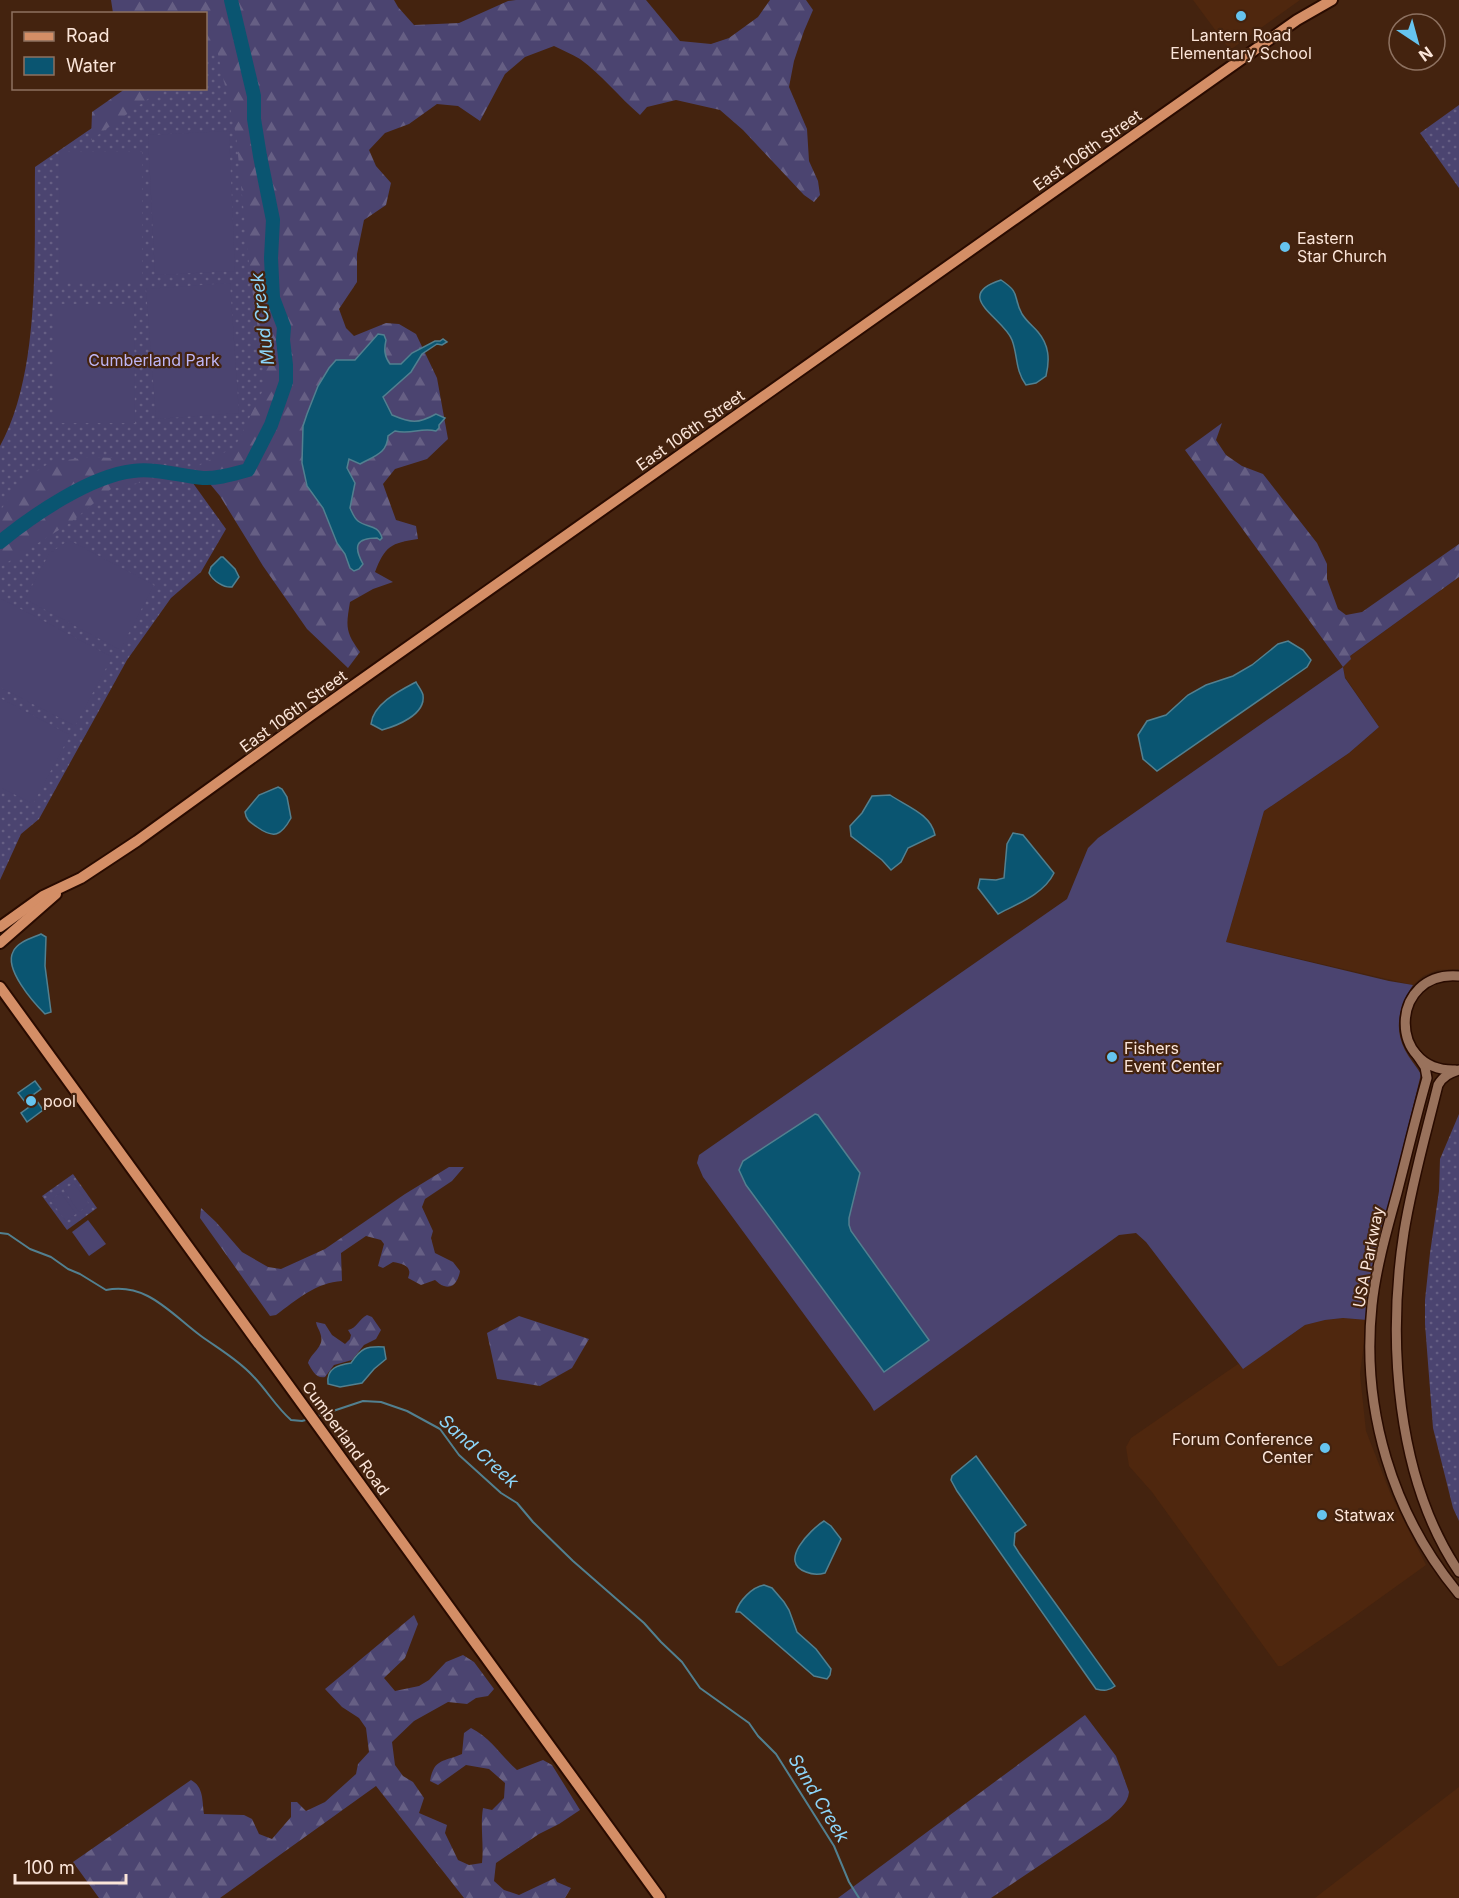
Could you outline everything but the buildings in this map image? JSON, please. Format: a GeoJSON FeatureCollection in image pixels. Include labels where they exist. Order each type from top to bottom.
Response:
{"type":"FeatureCollection","features":[{"type":"Feature","properties":{"kind":"main road","name":"East 106th Street"},"geometry":{"type":"LineString","coordinates":[[0,943],[66,886],[137,841],[310,716],[1297,20],[1332,0]]}},
{"type":"Feature","properties":{"kind":"main road","name":"East 106th Street"},"geometry":{"type":"LineString","coordinates":[[0,927],[43,896],[66,886]]}},
{"type":"Feature","properties":{"kind":"main road","name":"Cumberland Road"},"geometry":{"type":"LineString","coordinates":[[2,992],[318,1424],[660,1898]]}},
{"type":"Feature","properties":{"kind":"street","name":"USA Parkway"},"geometry":{"type":"LineString","coordinates":[[1459,976],[1443,976],[1427,982],[1414,993],[1405,1017],[1406,1033],[1412,1049],[1425,1067],[1427,1078],[1378,1269],[1372,1302],[1370,1336],[1371,1388],[1388,1466],[1399,1496],[1427,1550],[1459,1594]]}},
{"type":"Feature","properties":{"kind":"street","name":"USA Parkway"},"geometry":{"type":"LineString","coordinates":[[1417,1055],[1435,1067],[1459,1070]]}},
{"type":"Feature","properties":{"kind":"street","name":"USA Parkway"},"geometry":{"type":"LineString","coordinates":[[1459,1070],[1449,1073],[1438,1085],[1413,1185],[1401,1258],[1398,1307],[1403,1413],[1410,1454],[1417,1484],[1435,1530],[1459,1572]]}},
{"type":"Feature","properties":{"kind":"shaded area","name":"Lantern Road Elementary School"},"geometry":{"type":"Polygon","coordinates":[[[1193,0],[1300,0],[1230,50],[1193,0]]]}},
{"type":"Feature","properties":{"kind":"shaded area"},"geometry":{"type":"Polygon","coordinates":[[[1459,577],[1459,969],[1437,970],[1423,976],[1413,985],[1226,942],[1264,811],[1349,753],[1379,727],[1345,677],[1343,667],[1350,660],[1349,657],[1459,577]]]}},
{"type":"Feature","properties":{"kind":"shaded area"},"geometry":{"type":"Polygon","coordinates":[[[1343,1318],[1367,1320],[1360,1374],[1366,1431],[1391,1495],[1426,1565],[1348,1621],[1282,1666],[1278,1666],[1152,1492],[1129,1466],[1126,1447],[1131,1438],[1238,1364],[1243,1368],[1305,1325],[1343,1318]]]}},
{"type":"Feature","properties":{"kind":"shaded area"},"geometry":{"type":"Polygon","coordinates":[[[1459,1787],[1459,1898],[1315,1898],[1459,1787]]]}},
{"type":"Feature","properties":{"kind":"green space"},"geometry":{"type":"Polygon","coordinates":[[[111,0],[394,0],[414,25],[459,23],[508,1],[516,0],[646,0],[680,41],[711,44],[729,38],[758,17],[770,0],[806,0],[813,10],[794,61],[789,87],[807,129],[809,161],[818,181],[820,195],[814,202],[804,195],[743,130],[720,110],[676,100],[647,107],[640,115],[588,65],[554,46],[525,57],[505,74],[480,121],[458,106],[437,104],[409,124],[385,133],[369,150],[376,166],[391,183],[386,205],[364,220],[357,254],[357,282],[339,309],[346,328],[354,336],[386,323],[399,324],[416,334],[437,378],[448,439],[427,459],[395,469],[383,484],[396,520],[416,526],[418,539],[395,544],[382,556],[375,572],[393,582],[373,589],[350,602],[349,634],[360,652],[348,668],[307,629],[263,566],[220,496],[196,467],[235,447],[263,390],[265,361],[250,274],[236,135],[217,50],[207,57],[207,12],[113,12],[111,0]]]}},
{"type":"Feature","properties":{"kind":"green space","name":"Cumberland Park"},"geometry":{"type":"Polygon","coordinates":[[[229,33],[279,384],[243,467],[190,479],[226,529],[201,572],[171,598],[127,660],[39,819],[21,834],[0,880],[0,446],[13,416],[23,383],[29,347],[34,273],[35,167],[148,90],[207,90],[207,48],[229,33]]]}},
{"type":"Feature","properties":{"kind":"green space"},"geometry":{"type":"Polygon","coordinates":[[[124,90],[161,90],[91,140],[92,112],[124,90]]]}},
{"type":"Feature","properties":{"kind":"green space"},"geometry":{"type":"Polygon","coordinates":[[[1459,105],[1459,188],[1420,133],[1459,105]]]}},
{"type":"Feature","properties":{"kind":"green space"},"geometry":{"type":"Polygon","coordinates":[[[229,131],[235,271],[155,275],[148,135],[229,131]]]}},
{"type":"Feature","properties":{"kind":"green space"},"geometry":{"type":"Polygon","coordinates":[[[60,152],[142,152],[142,281],[59,281],[60,152]]]}},
{"type":"Feature","properties":{"kind":"green space"},"geometry":{"type":"Polygon","coordinates":[[[230,283],[239,413],[156,419],[146,289],[230,283]]]}},
{"type":"Feature","properties":{"kind":"green space"},"geometry":{"type":"Polygon","coordinates":[[[55,304],[134,304],[135,423],[55,423],[55,304]]]}},
{"type":"Feature","properties":{"kind":"green space"},"geometry":{"type":"Polygon","coordinates":[[[1222,423],[1216,440],[1226,455],[1242,466],[1263,474],[1317,543],[1327,564],[1327,579],[1338,609],[1346,615],[1362,612],[1459,544],[1459,577],[1350,656],[1351,659],[1343,667],[1185,450],[1222,423]]]}},
{"type":"Feature","properties":{"kind":"green space"},"geometry":{"type":"Polygon","coordinates":[[[90,457],[145,463],[152,480],[111,489],[70,523],[0,567],[0,511],[20,482],[51,462],[90,457]]]}},
{"type":"Feature","properties":{"kind":"green space"},"geometry":{"type":"Polygon","coordinates":[[[69,540],[154,585],[120,650],[25,599],[49,554],[69,540]]]}},
{"type":"Feature","properties":{"kind":"green space"},"geometry":{"type":"Polygon","coordinates":[[[0,598],[112,657],[75,726],[0,687],[0,598]]]}},
{"type":"Feature","properties":{"kind":"green space"},"geometry":{"type":"Polygon","coordinates":[[[1343,667],[1345,678],[1379,727],[1349,753],[1264,811],[1226,942],[1413,985],[1402,1008],[1399,1033],[1405,1050],[1421,1074],[1371,1278],[1367,1320],[1343,1318],[1305,1325],[1243,1369],[1146,1242],[1136,1233],[1119,1235],[874,1411],[703,1177],[697,1163],[699,1155],[1067,899],[1088,848],[1098,838],[1343,667]]]}},
{"type":"Feature","properties":{"kind":"green space"},"geometry":{"type":"Polygon","coordinates":[[[0,698],[70,735],[33,804],[0,787],[0,698]]]}},
{"type":"Feature","properties":{"kind":"green space"},"geometry":{"type":"Polygon","coordinates":[[[1459,1114],[1459,1521],[1453,1508],[1433,1428],[1425,1300],[1439,1191],[1440,1159],[1459,1114]]]}},
{"type":"Feature","properties":{"kind":"green space"},"geometry":{"type":"Polygon","coordinates":[[[449,1167],[464,1167],[452,1181],[425,1199],[422,1207],[433,1231],[431,1238],[435,1253],[453,1262],[460,1271],[457,1280],[448,1287],[435,1280],[421,1285],[408,1278],[408,1268],[400,1264],[393,1262],[383,1268],[378,1266],[384,1244],[381,1240],[366,1236],[341,1253],[342,1281],[315,1288],[276,1315],[270,1316],[200,1218],[201,1208],[242,1252],[268,1267],[281,1269],[325,1249],[449,1167]]]}},
{"type":"Feature","properties":{"kind":"green space"},"geometry":{"type":"Polygon","coordinates":[[[73,1174],[97,1208],[67,1230],[42,1196],[73,1174]]]}},
{"type":"Feature","properties":{"kind":"green space"},"geometry":{"type":"Polygon","coordinates":[[[74,1183],[89,1204],[79,1212],[64,1190],[74,1183]]]}},
{"type":"Feature","properties":{"kind":"green space"},"geometry":{"type":"Polygon","coordinates":[[[61,1193],[76,1214],[66,1221],[50,1200],[61,1193]]]}},
{"type":"Feature","properties":{"kind":"green space"},"geometry":{"type":"Polygon","coordinates":[[[88,1220],[106,1244],[89,1256],[72,1232],[88,1220]]]}},
{"type":"Feature","properties":{"kind":"green space"},"geometry":{"type":"Polygon","coordinates":[[[367,1315],[372,1317],[381,1330],[376,1339],[364,1345],[352,1360],[334,1365],[325,1377],[317,1375],[308,1363],[321,1343],[321,1334],[316,1322],[325,1324],[332,1335],[345,1344],[351,1335],[348,1330],[367,1315]]]}},
{"type":"Feature","properties":{"kind":"green space"},"geometry":{"type":"Polygon","coordinates":[[[519,1316],[589,1339],[572,1368],[540,1386],[497,1379],[487,1333],[519,1316]]]}},
{"type":"Feature","properties":{"kind":"green space"},"geometry":{"type":"Polygon","coordinates":[[[414,1615],[418,1624],[405,1658],[384,1678],[395,1691],[419,1686],[429,1680],[446,1662],[463,1655],[474,1662],[494,1689],[488,1696],[476,1698],[467,1704],[448,1702],[414,1721],[392,1742],[395,1765],[403,1776],[413,1782],[424,1798],[419,1813],[447,1825],[445,1833],[458,1860],[469,1865],[482,1863],[483,1808],[492,1810],[504,1798],[505,1783],[489,1769],[466,1765],[438,1785],[430,1781],[434,1768],[441,1762],[462,1754],[464,1733],[471,1728],[490,1742],[517,1770],[543,1760],[552,1765],[580,1810],[496,1863],[494,1881],[504,1890],[519,1895],[555,1878],[557,1882],[571,1888],[565,1898],[464,1898],[376,1786],[220,1898],[99,1898],[73,1862],[191,1780],[200,1790],[204,1814],[244,1815],[252,1819],[259,1834],[272,1839],[291,1817],[291,1802],[297,1802],[306,1811],[325,1802],[356,1774],[358,1764],[369,1752],[366,1728],[359,1718],[342,1707],[325,1689],[414,1615]]]}},
{"type":"Feature","properties":{"kind":"green space"},"geometry":{"type":"Polygon","coordinates":[[[1085,1715],[1116,1756],[1129,1792],[1124,1804],[1109,1819],[991,1898],[838,1898],[1085,1715]]]}},
{"type":"Feature","properties":{"kind":"water"},"geometry":{"type":"Polygon","coordinates":[[[1001,280],[1012,289],[1022,314],[1042,337],[1046,347],[1048,364],[1046,376],[1036,383],[1026,385],[1018,368],[1012,340],[980,300],[981,293],[987,286],[1001,280]]]}},
{"type":"Feature","properties":{"kind":"water"},"geometry":{"type":"Polygon","coordinates":[[[378,334],[384,335],[386,340],[386,355],[390,364],[401,364],[412,353],[435,341],[443,339],[447,342],[442,345],[437,344],[422,354],[411,372],[383,397],[392,415],[404,420],[419,421],[436,414],[445,418],[436,431],[395,431],[388,436],[382,451],[360,464],[349,459],[347,468],[355,483],[350,508],[357,520],[378,530],[382,538],[380,540],[370,538],[358,544],[358,552],[363,564],[354,571],[350,568],[345,554],[337,543],[323,508],[307,486],[302,463],[303,426],[318,386],[329,368],[336,360],[355,360],[378,334]]]}},
{"type":"Feature","properties":{"kind":"water"},"geometry":{"type":"Polygon","coordinates":[[[221,557],[235,569],[239,577],[232,587],[219,583],[209,573],[211,567],[221,557]]]}},
{"type":"Feature","properties":{"kind":"water"},"geometry":{"type":"Polygon","coordinates":[[[1288,641],[1303,650],[1311,660],[1307,667],[1157,771],[1143,759],[1138,735],[1147,721],[1166,715],[1188,695],[1206,685],[1233,676],[1252,665],[1278,644],[1288,641]]]}},
{"type":"Feature","properties":{"kind":"water"},"geometry":{"type":"Polygon","coordinates":[[[416,682],[423,695],[423,702],[415,714],[395,726],[382,730],[371,724],[376,710],[382,704],[416,682]]]}},
{"type":"Feature","properties":{"kind":"water"},"geometry":{"type":"Polygon","coordinates":[[[278,787],[287,797],[291,818],[284,829],[273,834],[263,831],[250,822],[245,812],[259,795],[278,787]]]}},
{"type":"Feature","properties":{"kind":"water"},"geometry":{"type":"Polygon","coordinates":[[[890,795],[929,821],[935,835],[908,848],[901,862],[891,870],[851,836],[850,826],[862,813],[872,796],[890,795]]]}},
{"type":"Feature","properties":{"kind":"water"},"geometry":{"type":"Polygon","coordinates":[[[1013,833],[1023,835],[1054,873],[1037,893],[998,914],[978,888],[980,879],[1004,878],[1007,844],[1013,833]]]}},
{"type":"Feature","properties":{"kind":"water"},"geometry":{"type":"Polygon","coordinates":[[[41,934],[46,937],[45,966],[51,1012],[45,1014],[21,985],[11,959],[18,946],[41,934]]]}},
{"type":"Feature","properties":{"kind":"water","name":"pool"},"geometry":{"type":"Polygon","coordinates":[[[35,1081],[41,1089],[33,1095],[43,1110],[27,1122],[21,1113],[29,1107],[18,1093],[35,1081]]]}},
{"type":"Feature","properties":{"kind":"water"},"geometry":{"type":"Polygon","coordinates":[[[815,1114],[860,1173],[849,1218],[851,1231],[929,1340],[884,1372],[746,1185],[739,1170],[743,1161],[815,1114]]]}},
{"type":"Feature","properties":{"kind":"water"},"geometry":{"type":"Polygon","coordinates":[[[384,1347],[386,1359],[362,1383],[340,1387],[328,1384],[329,1374],[334,1368],[351,1363],[364,1349],[384,1347]]]}},
{"type":"Feature","properties":{"kind":"water"},"geometry":{"type":"Polygon","coordinates":[[[976,1456],[1026,1525],[1015,1533],[1014,1545],[1115,1686],[1113,1688],[1096,1689],[957,1491],[951,1480],[952,1476],[976,1456]]]}},
{"type":"Feature","properties":{"kind":"water"},"geometry":{"type":"Polygon","coordinates":[[[824,1521],[841,1539],[825,1573],[811,1574],[798,1567],[795,1561],[796,1554],[805,1538],[824,1521]]]}},
{"type":"Feature","properties":{"kind":"water"},"geometry":{"type":"Polygon","coordinates":[[[764,1585],[772,1588],[784,1602],[797,1632],[816,1649],[831,1669],[827,1679],[814,1676],[740,1612],[736,1612],[747,1595],[764,1585]]]}},
{"type":"Feature","properties":{"kind":"waterway","name":"Mud Creek"},"geometry":{"type":"LineString","coordinates":[[0,542],[63,498],[116,474],[150,471],[209,478],[248,470],[271,425],[286,382],[284,327],[273,298],[271,258],[273,220],[254,119],[254,96],[231,0]]}},
{"type":"Feature","properties":{"kind":"waterway","name":"Sand Creek"},"geometry":{"type":"LineString","coordinates":[[0,1233],[8,1234],[30,1249],[51,1257],[106,1290],[134,1291],[158,1302],[246,1369],[291,1420],[309,1419]]}},
{"type":"Feature","properties":{"kind":"waterway","name":"Sand Creek"},"geometry":{"type":"LineString","coordinates":[[315,1417],[363,1401],[381,1402],[407,1411],[440,1429],[459,1455],[501,1493],[517,1503],[573,1561],[644,1623],[682,1662],[700,1688],[749,1723],[776,1754],[834,1846],[849,1882],[859,1898]]}},
{"type":"Feature","properties":{"kind":"place","name":"Lantern Road Elementary School"},"geometry":{"type":"Point","coordinates":[1241,16]}},
{"type":"Feature","properties":{"kind":"place","name":"Eastern Star Church"},"geometry":{"type":"Point","coordinates":[1285,247]}},
{"type":"Feature","properties":{"kind":"place","name":"Fishers Event Center"},"geometry":{"type":"Point","coordinates":[1112,1057]}},
{"type":"Feature","properties":{"kind":"place","name":"pool"},"geometry":{"type":"Point","coordinates":[31,1101]}},
{"type":"Feature","properties":{"kind":"place","name":"Forum Conference Center"},"geometry":{"type":"Point","coordinates":[1325,1448]}},
{"type":"Feature","properties":{"kind":"place","name":"Statwax"},"geometry":{"type":"Point","coordinates":[1322,1515]}}]}
